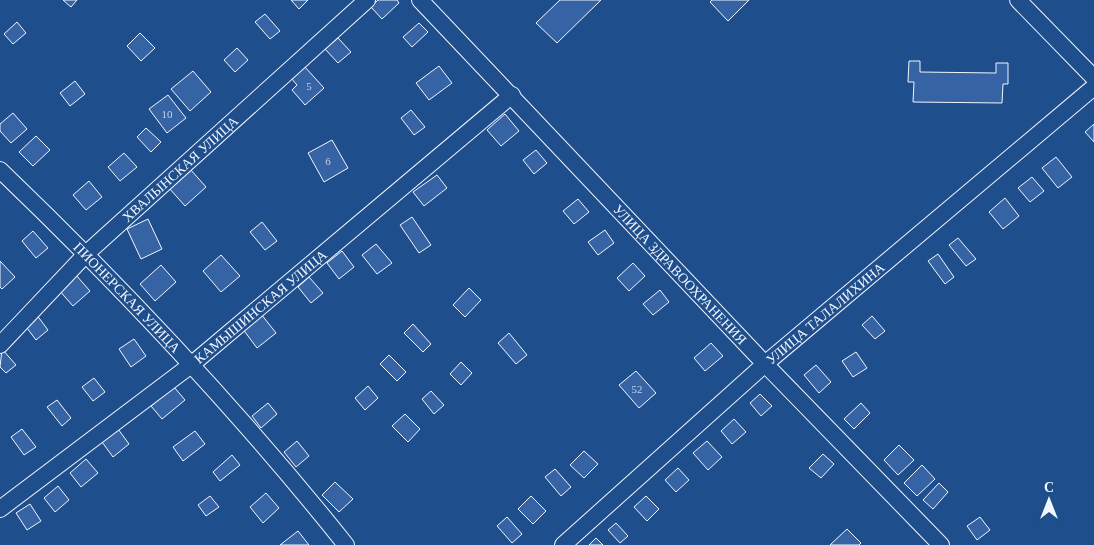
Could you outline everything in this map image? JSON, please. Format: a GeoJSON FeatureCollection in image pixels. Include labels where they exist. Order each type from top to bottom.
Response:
{"type":"FeatureCollection","features":[{"type":"Feature","properties":{"kind":"street","name":"ХВАЛЫНСКАЯ УЛИЦА"},"geometry":{"type":"LineString","coordinates":[[0,344],[87,253],[367,0]]}},
{"type":"Feature","properties":{"kind":"street","name":"УЛИЦА ЗДРАВООХРАНЕНИЯ"},"geometry":{"type":"LineString","coordinates":[[420,0],[765,364],[941,545]]}},
{"type":"Feature","properties":{"kind":"street"},"geometry":{"type":"LineString","coordinates":[[1018,0],[1094,78]]}},
{"type":"Feature","properties":{"kind":"street","name":"УЛИЦА ТАЛАЛИХИНА"},"geometry":{"type":"LineString","coordinates":[[563,545],[765,364],[1094,87]]}},
{"type":"Feature","properties":{"kind":"street","name":"КАМЫШИНСКАЯ УЛИЦА"},"geometry":{"type":"LineString","coordinates":[[0,509],[191,365],[512,95]]}},
{"type":"Feature","properties":{"kind":"street","name":"ПИОНЕРСКАЯ УЛИЦА"},"geometry":{"type":"LineString","coordinates":[[0,170],[87,253],[191,365],[305,494],[346,545]]}},
{"type":"Feature","properties":{"kind":"building"},"geometry":{"type":"Polygon","coordinates":[[[63,0],[77,0],[71,7],[63,0]]]}},
{"type":"Feature","properties":{"kind":"building"},"geometry":{"type":"Polygon","coordinates":[[[291,0],[308,0],[299,9],[291,0]]]}},
{"type":"Feature","properties":{"kind":"building"},"geometry":{"type":"Polygon","coordinates":[[[378,0],[397,0],[399,3],[382,19],[371,7],[378,0]]]}},
{"type":"Feature","properties":{"kind":"building"},"geometry":{"type":"Polygon","coordinates":[[[560,0],[601,0],[557,43],[536,23],[560,0]]]}},
{"type":"Feature","properties":{"kind":"building"},"geometry":{"type":"Polygon","coordinates":[[[712,0],[749,0],[728,21],[710,2],[712,0]]]}},
{"type":"Feature","properties":{"kind":"building"},"geometry":{"type":"Polygon","coordinates":[[[265,14],[280,31],[270,39],[255,22],[265,14]]]}},
{"type":"Feature","properties":{"kind":"building"},"geometry":{"type":"Polygon","coordinates":[[[17,22],[26,33],[13,44],[4,34],[17,22]]]}},
{"type":"Feature","properties":{"kind":"building"},"geometry":{"type":"Polygon","coordinates":[[[419,23],[428,32],[412,47],[403,37],[419,23]]]}},
{"type":"Feature","properties":{"kind":"building"},"geometry":{"type":"Polygon","coordinates":[[[140,33],[155,48],[141,61],[127,46],[140,33]]]}},
{"type":"Feature","properties":{"kind":"building"},"geometry":{"type":"Polygon","coordinates":[[[338,38],[351,52],[338,63],[325,49],[338,38]]]}},
{"type":"Feature","properties":{"kind":"building"},"geometry":{"type":"Polygon","coordinates":[[[237,48],[248,60],[235,72],[224,60],[237,48]]]}},
{"type":"Feature","properties":{"kind":"building"},"geometry":{"type":"Polygon","coordinates":[[[909,61],[920,61],[920,72],[996,73],[996,63],[1008,63],[1008,84],[1003,84],[1002,103],[913,102],[914,82],[908,82],[909,61]]]}},
{"type":"Feature","properties":{"kind":"building"},"geometry":{"type":"Polygon","coordinates":[[[304,66],[324,88],[305,105],[292,90],[297,85],[291,78],[304,66]]]}},
{"type":"Feature","properties":{"kind":"building"},"geometry":{"type":"Polygon","coordinates":[[[439,66],[452,83],[429,100],[416,83],[439,66]]]}},
{"type":"Feature","properties":{"kind":"building"},"geometry":{"type":"Polygon","coordinates":[[[193,71],[211,92],[190,111],[171,89],[193,71]]]}},
{"type":"Feature","properties":{"kind":"building"},"geometry":{"type":"Polygon","coordinates":[[[75,81],[85,94],[70,106],[60,93],[75,81]]]}},
{"type":"Feature","properties":{"kind":"building"},"geometry":{"type":"Polygon","coordinates":[[[168,95],[186,118],[167,133],[149,109],[168,95]]]}},
{"type":"Feature","properties":{"kind":"building"},"geometry":{"type":"Polygon","coordinates":[[[411,110],[425,127],[414,135],[401,118],[411,110]]]}},
{"type":"Feature","properties":{"kind":"building"},"geometry":{"type":"Polygon","coordinates":[[[13,113],[27,129],[11,143],[0,131],[0,124],[13,113]]]}},
{"type":"Feature","properties":{"kind":"building"},"geometry":{"type":"Polygon","coordinates":[[[505,114],[519,131],[501,146],[487,130],[505,114]]]}},
{"type":"Feature","properties":{"kind":"building"},"geometry":{"type":"Polygon","coordinates":[[[1094,124],[1094,142],[1085,132],[1094,124]]]}},
{"type":"Feature","properties":{"kind":"building"},"geometry":{"type":"Polygon","coordinates":[[[146,128],[161,142],[151,152],[137,137],[146,128]]]}},
{"type":"Feature","properties":{"kind":"building"},"geometry":{"type":"Polygon","coordinates":[[[36,136],[50,150],[33,166],[19,152],[36,136]]]}},
{"type":"Feature","properties":{"kind":"building"},"geometry":{"type":"Polygon","coordinates":[[[332,140],[348,168],[324,182],[308,153],[332,140]]]}},
{"type":"Feature","properties":{"kind":"building"},"geometry":{"type":"Polygon","coordinates":[[[536,150],[547,163],[534,174],[523,160],[536,150]]]}},
{"type":"Feature","properties":{"kind":"building"},"geometry":{"type":"Polygon","coordinates":[[[124,153],[137,167],[120,181],[108,167],[124,153]]]}},
{"type":"Feature","properties":{"kind":"building"},"geometry":{"type":"Polygon","coordinates":[[[1056,157],[1072,177],[1058,188],[1042,168],[1056,157]]]}},
{"type":"Feature","properties":{"kind":"building"},"geometry":{"type":"Polygon","coordinates":[[[190,169],[206,187],[185,206],[169,188],[190,169]]]}},
{"type":"Feature","properties":{"kind":"building"},"geometry":{"type":"Polygon","coordinates":[[[437,175],[447,188],[424,206],[413,192],[437,175]]]}},
{"type":"Feature","properties":{"kind":"building"},"geometry":{"type":"Polygon","coordinates":[[[1032,177],[1044,191],[1030,202],[1018,188],[1032,177]]]}},
{"type":"Feature","properties":{"kind":"building"},"geometry":{"type":"Polygon","coordinates":[[[89,181],[102,197],[86,210],[73,195],[89,181]]]}},
{"type":"Feature","properties":{"kind":"building"},"geometry":{"type":"Polygon","coordinates":[[[1005,198],[1019,216],[1003,229],[989,212],[1005,198]]]}},
{"type":"Feature","properties":{"kind":"building"},"geometry":{"type":"Polygon","coordinates":[[[578,199],[589,212],[574,224],[563,211],[578,199]]]}},
{"type":"Feature","properties":{"kind":"building"},"geometry":{"type":"Polygon","coordinates":[[[412,217],[431,245],[419,253],[400,225],[412,217]]]}},
{"type":"Feature","properties":{"kind":"building"},"geometry":{"type":"Polygon","coordinates":[[[148,219],[162,249],[141,259],[127,229],[148,219]]]}},
{"type":"Feature","properties":{"kind":"building"},"geometry":{"type":"Polygon","coordinates":[[[262,222],[277,241],[265,250],[250,232],[262,222]]]}},
{"type":"Feature","properties":{"kind":"building"},"geometry":{"type":"Polygon","coordinates":[[[605,230],[614,243],[598,255],[588,242],[605,230]]]}},
{"type":"Feature","properties":{"kind":"building"},"geometry":{"type":"Polygon","coordinates":[[[33,231],[48,248],[36,258],[22,241],[33,231]]]}},
{"type":"Feature","properties":{"kind":"building"},"geometry":{"type":"Polygon","coordinates":[[[958,238],[976,259],[966,266],[949,245],[958,238]]]}},
{"type":"Feature","properties":{"kind":"building"},"geometry":{"type":"Polygon","coordinates":[[[376,244],[392,263],[377,274],[362,255],[376,244]]]}},
{"type":"Feature","properties":{"kind":"building"},"geometry":{"type":"Polygon","coordinates":[[[342,251],[354,267],[339,279],[327,263],[342,251]]]}},
{"type":"Feature","properties":{"kind":"building"},"geometry":{"type":"Polygon","coordinates":[[[938,254],[954,277],[945,284],[928,261],[938,254]]]}},
{"type":"Feature","properties":{"kind":"building"},"geometry":{"type":"Polygon","coordinates":[[[221,255],[240,276],[221,292],[203,271],[221,255]]]}},
{"type":"Feature","properties":{"kind":"building"},"geometry":{"type":"Polygon","coordinates":[[[0,261],[15,277],[2,289],[0,287],[0,261]]]}},
{"type":"Feature","properties":{"kind":"building"},"geometry":{"type":"Polygon","coordinates":[[[633,263],[645,276],[629,291],[617,278],[633,263]]]}},
{"type":"Feature","properties":{"kind":"building"},"geometry":{"type":"Polygon","coordinates":[[[161,265],[176,282],[155,301],[140,284],[161,265]]]}},
{"type":"Feature","properties":{"kind":"building"},"geometry":{"type":"Polygon","coordinates":[[[75,274],[90,291],[73,306],[58,289],[75,274]]]}},
{"type":"Feature","properties":{"kind":"building"},"geometry":{"type":"Polygon","coordinates":[[[309,277],[323,293],[311,303],[298,287],[309,277]]]}},
{"type":"Feature","properties":{"kind":"building"},"geometry":{"type":"Polygon","coordinates":[[[469,288],[481,300],[465,317],[453,305],[469,288]]]}},
{"type":"Feature","properties":{"kind":"building"},"geometry":{"type":"Polygon","coordinates":[[[660,290],[669,302],[653,315],[643,304],[660,290]]]}},
{"type":"Feature","properties":{"kind":"building"},"geometry":{"type":"Polygon","coordinates":[[[36,314],[48,330],[36,340],[24,324],[36,314]]]}},
{"type":"Feature","properties":{"kind":"building"},"geometry":{"type":"Polygon","coordinates":[[[261,314],[276,333],[257,348],[242,328],[261,314]]]}},
{"type":"Feature","properties":{"kind":"building"},"geometry":{"type":"Polygon","coordinates":[[[872,316],[885,331],[875,339],[862,325],[872,316]]]}},
{"type":"Feature","properties":{"kind":"building"},"geometry":{"type":"Polygon","coordinates":[[[413,324],[431,344],[423,352],[404,333],[413,324]]]}},
{"type":"Feature","properties":{"kind":"building"},"geometry":{"type":"Polygon","coordinates":[[[509,333],[527,355],[516,364],[498,343],[509,333]]]}},
{"type":"Feature","properties":{"kind":"building"},"geometry":{"type":"Polygon","coordinates":[[[134,339],[146,356],[131,367],[119,349],[134,339]]]}},
{"type":"Feature","properties":{"kind":"building"},"geometry":{"type":"Polygon","coordinates":[[[711,343],[723,356],[705,371],[694,358],[711,343]]]}},
{"type":"Feature","properties":{"kind":"building"},"geometry":{"type":"Polygon","coordinates":[[[2,349],[16,365],[6,373],[0,367],[2,349]]]}},
{"type":"Feature","properties":{"kind":"building"},"geometry":{"type":"Polygon","coordinates":[[[856,352],[867,368],[853,377],[842,361],[856,352]]]}},
{"type":"Feature","properties":{"kind":"building"},"geometry":{"type":"Polygon","coordinates":[[[389,355],[406,372],[397,381],[380,364],[389,355]]]}},
{"type":"Feature","properties":{"kind":"building"},"geometry":{"type":"Polygon","coordinates":[[[461,362],[472,373],[461,385],[450,374],[461,362]]]}},
{"type":"Feature","properties":{"kind":"building"},"geometry":{"type":"Polygon","coordinates":[[[816,365],[831,382],[819,393],[804,375],[816,365]]]}},
{"type":"Feature","properties":{"kind":"building"},"geometry":{"type":"Polygon","coordinates":[[[636,371],[656,393],[639,408],[619,385],[636,371]]]}},
{"type":"Feature","properties":{"kind":"building"},"geometry":{"type":"Polygon","coordinates":[[[94,378],[105,392],[93,401],[82,387],[94,378]]]}},
{"type":"Feature","properties":{"kind":"building"},"geometry":{"type":"Polygon","coordinates":[[[368,386],[378,398],[365,410],[355,398],[368,386]]]}},
{"type":"Feature","properties":{"kind":"building"},"geometry":{"type":"Polygon","coordinates":[[[174,387],[185,400],[162,419],[151,406],[174,387]]]}},
{"type":"Feature","properties":{"kind":"building"},"geometry":{"type":"Polygon","coordinates":[[[431,391],[444,405],[434,414],[422,399],[431,391]]]}},
{"type":"Feature","properties":{"kind":"building"},"geometry":{"type":"Polygon","coordinates":[[[760,394],[772,406],[761,416],[750,403],[760,394]]]}},
{"type":"Feature","properties":{"kind":"building"},"geometry":{"type":"Polygon","coordinates":[[[57,400],[71,418],[62,426],[47,407],[57,400]]]}},
{"type":"Feature","properties":{"kind":"building"},"geometry":{"type":"Polygon","coordinates":[[[268,403],[277,414],[261,428],[252,416],[268,403]]]}},
{"type":"Feature","properties":{"kind":"building"},"geometry":{"type":"Polygon","coordinates":[[[861,403],[870,413],[854,429],[844,419],[861,403]]]}},
{"type":"Feature","properties":{"kind":"building"},"geometry":{"type":"Polygon","coordinates":[[[405,414],[420,429],[408,442],[392,426],[405,414]]]}},
{"type":"Feature","properties":{"kind":"building"},"geometry":{"type":"Polygon","coordinates":[[[734,419],[746,432],[732,444],[721,431],[734,419]]]}},
{"type":"Feature","properties":{"kind":"building"},"geometry":{"type":"Polygon","coordinates":[[[22,429],[36,447],[24,455],[11,437],[22,429]]]}},
{"type":"Feature","properties":{"kind":"building"},"geometry":{"type":"Polygon","coordinates":[[[118,429],[129,444],[113,457],[102,442],[118,429]]]}},
{"type":"Feature","properties":{"kind":"building"},"geometry":{"type":"Polygon","coordinates":[[[195,431],[205,444],[183,461],[173,447],[195,431]]]}},
{"type":"Feature","properties":{"kind":"building"},"geometry":{"type":"Polygon","coordinates":[[[297,441],[309,456],[296,467],[284,452],[297,441]]]}},
{"type":"Feature","properties":{"kind":"building"},"geometry":{"type":"Polygon","coordinates":[[[707,441],[722,457],[708,470],[693,453],[707,441]]]}},
{"type":"Feature","properties":{"kind":"building"},"geometry":{"type":"Polygon","coordinates":[[[899,445],[914,460],[898,475],[884,460],[899,445]]]}},
{"type":"Feature","properties":{"kind":"building"},"geometry":{"type":"Polygon","coordinates":[[[584,451],[598,464],[584,478],[570,465],[584,451]]]}},
{"type":"Feature","properties":{"kind":"building"},"geometry":{"type":"Polygon","coordinates":[[[823,454],[834,464],[821,478],[809,468],[823,454]]]}},
{"type":"Feature","properties":{"kind":"building"},"geometry":{"type":"Polygon","coordinates":[[[232,455],[240,465],[220,481],[213,472],[232,455]]]}},
{"type":"Feature","properties":{"kind":"building"},"geometry":{"type":"Polygon","coordinates":[[[86,459],[98,473],[81,487],[70,473],[86,459]]]}},
{"type":"Feature","properties":{"kind":"building"},"geometry":{"type":"Polygon","coordinates":[[[922,465],[935,479],[917,496],[904,483],[922,465]]]}},
{"type":"Feature","properties":{"kind":"building"},"geometry":{"type":"Polygon","coordinates":[[[678,468],[689,480],[676,492],[665,480],[678,468]]]}},
{"type":"Feature","properties":{"kind":"building"},"geometry":{"type":"Polygon","coordinates":[[[555,469],[571,487],[561,496],[545,477],[555,469]]]}},
{"type":"Feature","properties":{"kind":"building"},"geometry":{"type":"Polygon","coordinates":[[[335,482],[353,499],[339,512],[322,495],[335,482]]]}},
{"type":"Feature","properties":{"kind":"building"},"geometry":{"type":"Polygon","coordinates":[[[939,483],[948,492],[933,509],[923,500],[939,483]]]}},
{"type":"Feature","properties":{"kind":"building"},"geometry":{"type":"Polygon","coordinates":[[[58,486],[69,500],[55,512],[44,498],[58,486]]]}},
{"type":"Feature","properties":{"kind":"building"},"geometry":{"type":"Polygon","coordinates":[[[266,493],[279,508],[263,523],[250,507],[266,493]]]}},
{"type":"Feature","properties":{"kind":"building"},"geometry":{"type":"Polygon","coordinates":[[[210,496],[219,507],[206,516],[198,505],[210,496]]]}},
{"type":"Feature","properties":{"kind":"building"},"geometry":{"type":"Polygon","coordinates":[[[531,496],[546,511],[533,524],[518,509],[531,496]]]}},
{"type":"Feature","properties":{"kind":"building"},"geometry":{"type":"Polygon","coordinates":[[[646,496],[659,509],[647,521],[634,507],[646,496]]]}},
{"type":"Feature","properties":{"kind":"building"},"geometry":{"type":"Polygon","coordinates":[[[30,504],[41,521],[27,530],[16,513],[30,504]]]}},
{"type":"Feature","properties":{"kind":"building"},"geometry":{"type":"Polygon","coordinates":[[[507,517],[522,534],[512,543],[497,526],[507,517]]]}},
{"type":"Feature","properties":{"kind":"building"},"geometry":{"type":"Polygon","coordinates":[[[980,517],[990,530],[977,540],[967,526],[980,517]]]}},
{"type":"Feature","properties":{"kind":"building"},"geometry":{"type":"Polygon","coordinates":[[[616,523],[628,536],[620,543],[608,530],[616,523]]]}},
{"type":"Feature","properties":{"kind":"building"},"geometry":{"type":"Polygon","coordinates":[[[847,529],[861,543],[859,545],[830,545],[847,529]]]}},
{"type":"Feature","properties":{"kind":"building"},"geometry":{"type":"Polygon","coordinates":[[[298,531],[309,545],[280,545],[298,531]]]}},
{"type":"Feature","properties":{"kind":"building"},"geometry":{"type":"Polygon","coordinates":[[[596,538],[603,545],[589,545],[596,538]]]}}]}
